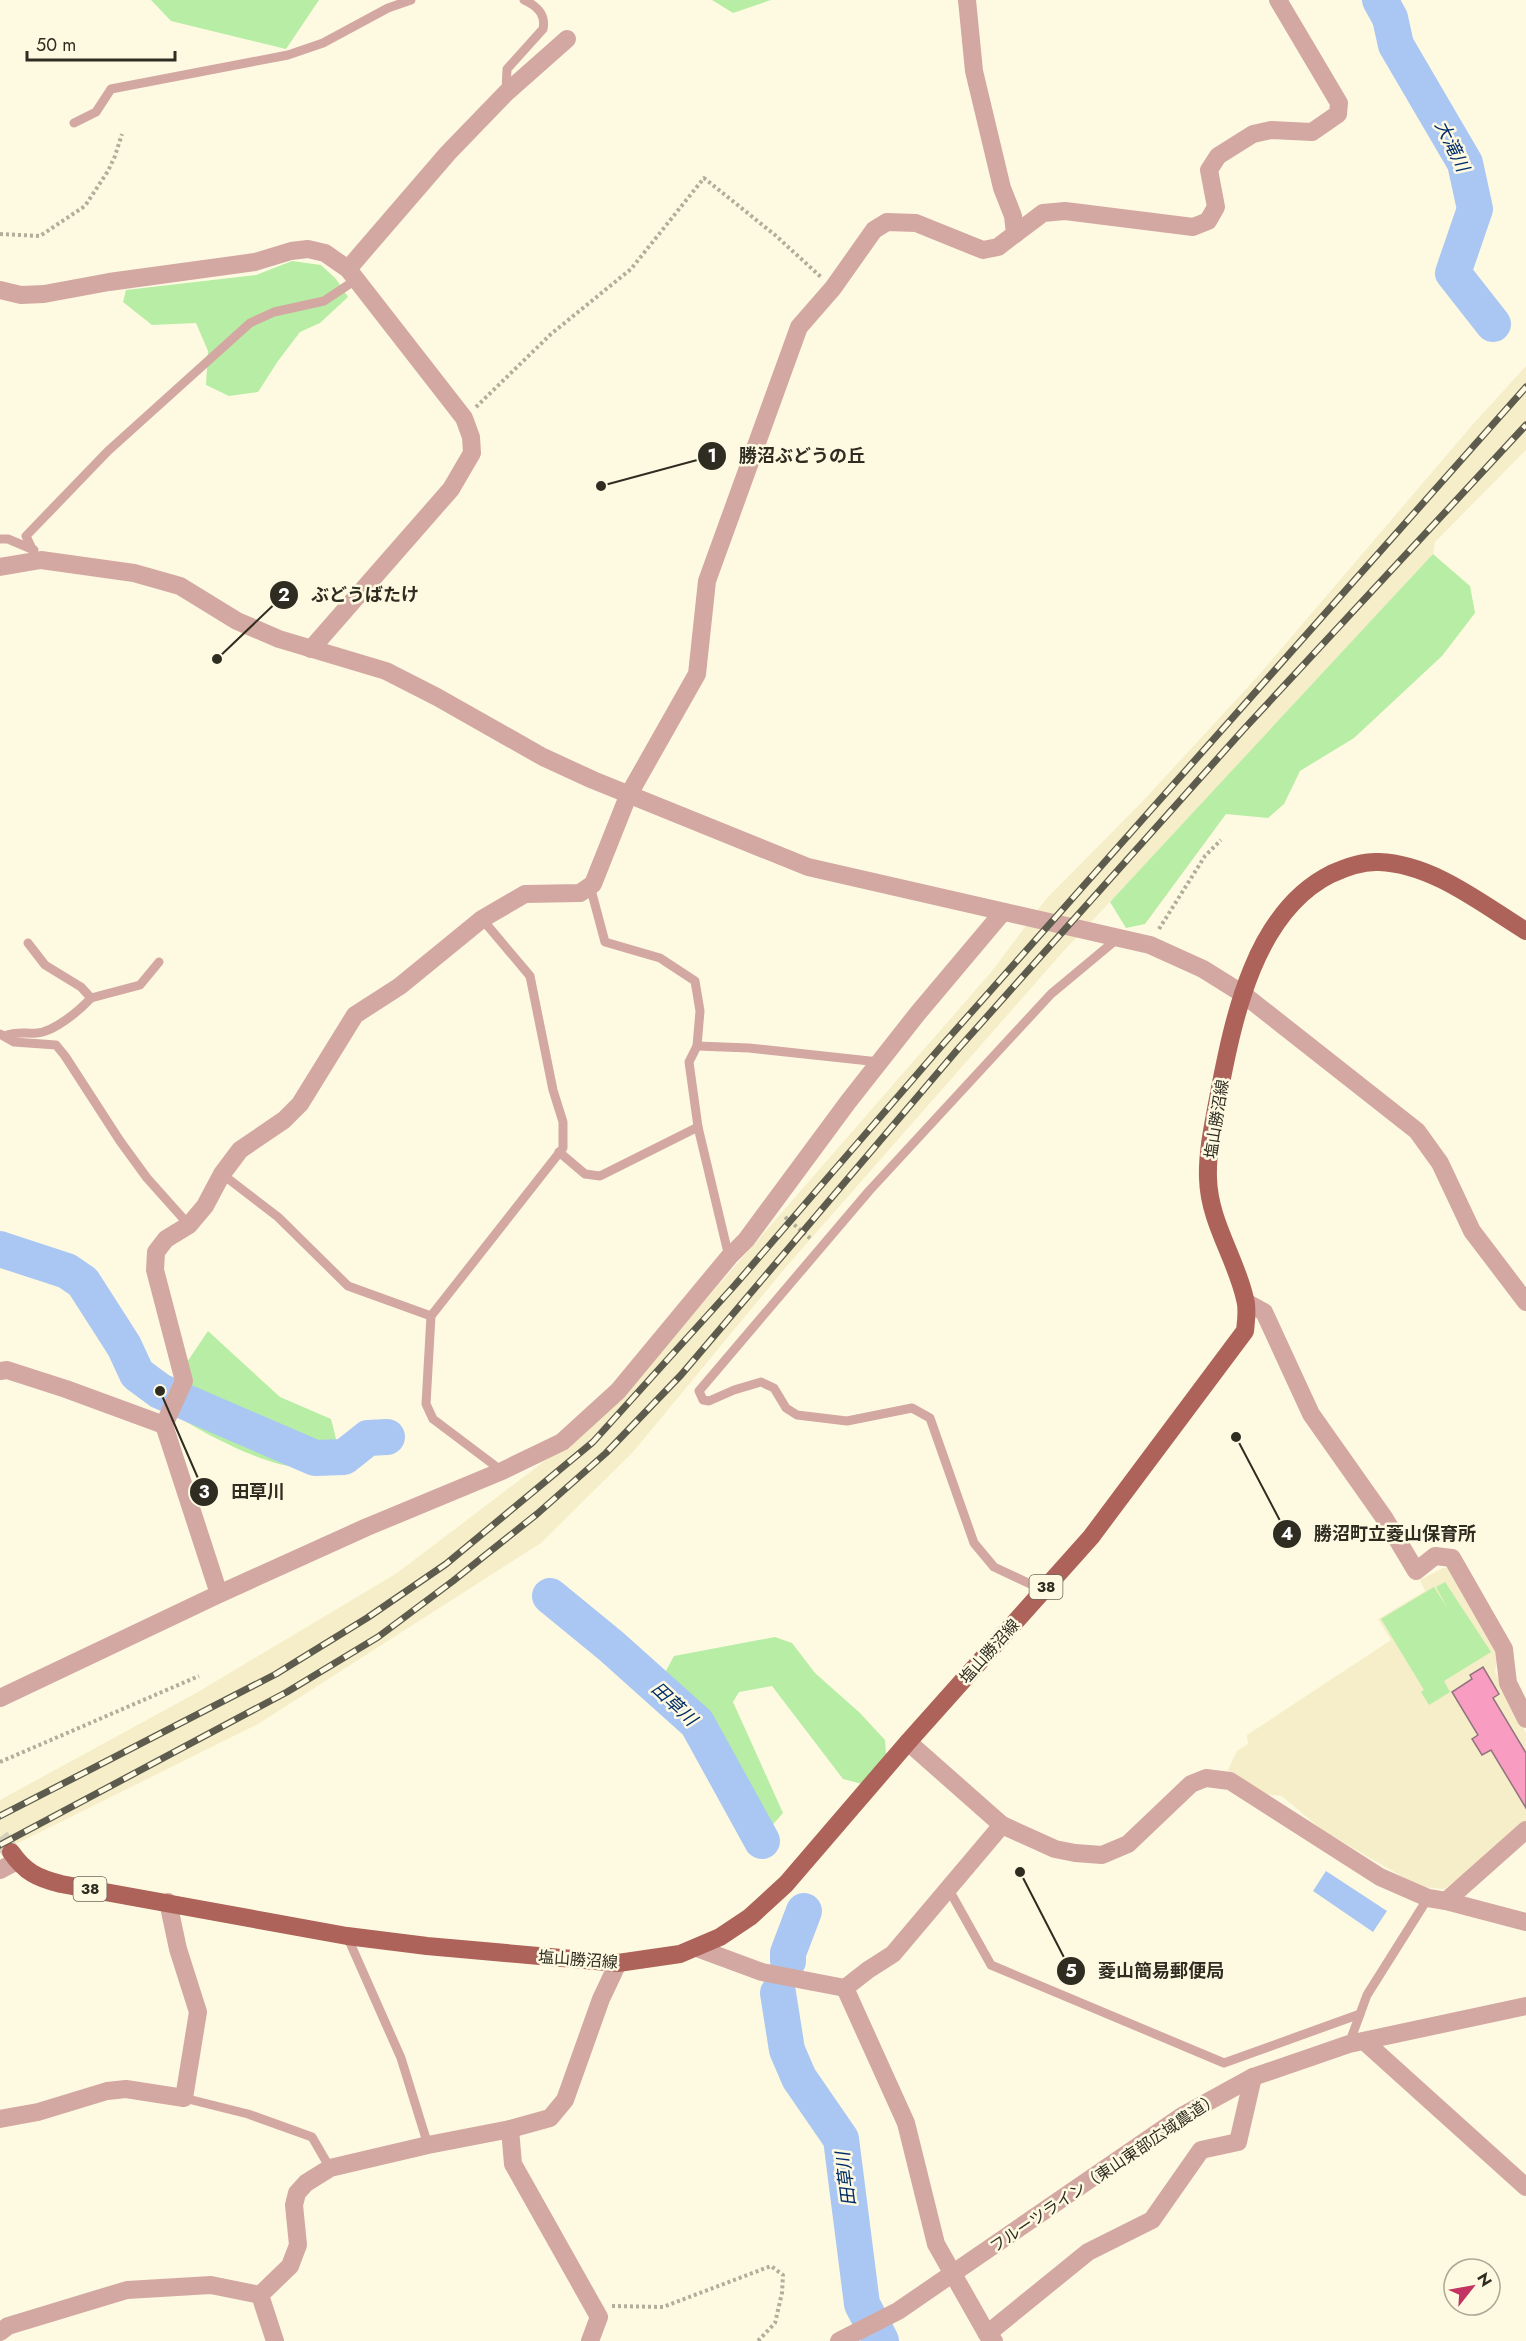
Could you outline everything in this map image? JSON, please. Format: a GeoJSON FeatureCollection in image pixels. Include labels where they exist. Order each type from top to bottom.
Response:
{"type":"FeatureCollection","features":[{"type":"Feature","properties":{"kind":"main road","name":"塩山勝沼線"},"geometry":{"type":"LineString","coordinates":[[14,1856],[27,1871],[46,1881],[346,1936],[427,1946],[618,1964],[680,1954],[720,1937],[750,1917],[786,1884],[908,1742],[1090,1538],[1245,1331],[1246,1302],[1238,1274],[1211,1210],[1208,1179],[1209,1146],[1242,994],[1275,925],[1289,905],[1314,883],[1352,865],[1378,862],[1406,865],[1448,883],[1526,931]]}},
{"type":"Feature","properties":{"kind":"street"},"geometry":{"type":"LineString","coordinates":[[967,0],[974,71],[1002,188],[1013,216],[1015,234]]}},
{"type":"Feature","properties":{"kind":"street"},"geometry":{"type":"LineString","coordinates":[[219,1594],[164,1425],[184,1381],[155,1270],[156,1252],[166,1239],[189,1225],[205,1206],[222,1174],[240,1150],[284,1120],[300,1104],[355,1015],[400,986],[482,919],[525,894],[580,893],[590,886],[601,867],[628,796],[697,674],[707,581],[799,327],[833,288],[874,230],[886,222],[916,223],[983,250],[998,247],[1043,213],[1065,211],[1193,227],[1208,221],[1216,207],[1209,170],[1218,156],[1253,134],[1271,130],[1312,132],[1338,114],[1339,103],[1278,0]]}},
{"type":"Feature","properties":{"kind":"street"},"geometry":{"type":"LineString","coordinates":[[353,274],[448,153],[506,93],[567,39]]}},
{"type":"Feature","properties":{"kind":"street"},"geometry":{"type":"LineString","coordinates":[[0,290],[21,295],[44,294],[109,282],[255,262],[291,251],[308,249],[325,253],[353,274],[464,418],[471,437],[472,453],[451,489],[311,649]]}},
{"type":"Feature","properties":{"kind":"street"},"geometry":{"type":"LineString","coordinates":[[0,567],[37,554],[134,573],[180,586],[237,621],[279,639],[386,671],[543,757],[628,796],[808,867],[1150,945],[1203,969],[1242,994],[1417,1131],[1440,1163],[1472,1232],[1526,1302]]}},
{"type":"Feature","properties":{"kind":"street"},"geometry":{"type":"LineString","coordinates":[[0,1698],[219,1594],[367,1527],[502,1471],[562,1442],[618,1391],[729,1257],[746,1240],[880,1062],[1009,913]]}},
{"type":"Feature","properties":{"kind":"street"},"geometry":{"type":"LineString","coordinates":[[1246,1302],[1264,1312],[1311,1414],[1385,1518],[1416,1571],[1435,1556],[1452,1558],[1504,1649],[1508,1683],[1525,1716]]}},
{"type":"Feature","properties":{"kind":"street"},"geometry":{"type":"LineString","coordinates":[[0,1371],[7,1370],[66,1389],[164,1425]]}},
{"type":"Feature","properties":{"kind":"street"},"geometry":{"type":"LineString","coordinates":[[908,1742],[1002,1825],[1055,1850],[1102,1856],[1128,1844],[1191,1784],[1206,1778],[1230,1781],[1380,1877],[1437,1900],[1526,1922]]}},
{"type":"Feature","properties":{"kind":"street"},"geometry":{"type":"LineString","coordinates":[[697,1947],[762,1972],[845,1988],[893,1954],[1002,1825]]}},
{"type":"Feature","properties":{"kind":"street"},"geometry":{"type":"LineString","coordinates":[[1437,1900],[1526,1830]]}},
{"type":"Feature","properties":{"kind":"street"},"geometry":{"type":"LineString","coordinates":[[0,1870],[14,1856]]}},
{"type":"Feature","properties":{"kind":"street"},"geometry":{"type":"LineString","coordinates":[[0,2119],[38,2112],[107,2091],[126,2090],[184,2098],[198,2012],[178,1948],[168,1902]]}},
{"type":"Feature","properties":{"kind":"street"},"geometry":{"type":"LineString","coordinates":[[260,2295],[290,2265],[298,2245],[294,2205],[297,2193],[306,2183],[330,2168],[510,2129],[550,2118],[565,2100],[602,1999],[618,1964]]}},
{"type":"Feature","properties":{"kind":"street"},"geometry":{"type":"LineString","coordinates":[[845,1988],[906,2123],[936,2244],[990,2338],[1088,2252],[1152,2220],[1200,2150],[1238,2142],[1252,2077]]}},
{"type":"Feature","properties":{"kind":"street","name":"フルーツライン（東山東部広域農道）"},"geometry":{"type":"LineString","coordinates":[[839,2341],[898,2311],[1182,2116],[1252,2077],[1356,2042],[1526,2006]]}},
{"type":"Feature","properties":{"kind":"street"},"geometry":{"type":"LineString","coordinates":[[1356,2042],[1526,2187]]}},
{"type":"Feature","properties":{"kind":"street"},"geometry":{"type":"LineString","coordinates":[[510,2129],[513,2164],[599,2317],[590,2341]]}},
{"type":"Feature","properties":{"kind":"street"},"geometry":{"type":"LineString","coordinates":[[0,2332],[8,2326],[127,2290],[211,2286],[260,2295]]}},
{"type":"Feature","properties":{"kind":"street"},"geometry":{"type":"LineString","coordinates":[[260,2295],[275,2341]]}},
{"type":"Feature","properties":{"kind":"lane"},"geometry":{"type":"LineString","coordinates":[[74,123],[96,112],[111,89],[288,55],[323,43],[388,8],[411,0]]}},
{"type":"Feature","properties":{"kind":"lane"},"geometry":{"type":"LineString","coordinates":[[506,93],[507,69],[543,29],[545,21],[542,13],[534,5],[524,0]]}},
{"type":"Feature","properties":{"kind":"lane"},"geometry":{"type":"LineString","coordinates":[[37,554],[26,536],[108,451],[250,323],[274,312],[324,301],[353,274]]}},
{"type":"Feature","properties":{"kind":"lane"},"geometry":{"type":"LineString","coordinates":[[0,539],[8,539],[37,554]]}},
{"type":"Feature","properties":{"kind":"lane"},"geometry":{"type":"LineString","coordinates":[[590,886],[605,942],[660,958],[695,981],[700,1011],[697,1046],[689,1062],[698,1127],[729,1257]]}},
{"type":"Feature","properties":{"kind":"lane"},"geometry":{"type":"LineString","coordinates":[[482,919],[530,976],[553,1089],[563,1122],[562,1148],[431,1316],[426,1404],[433,1419],[502,1471]]}},
{"type":"Feature","properties":{"kind":"lane"},"geometry":{"type":"LineString","coordinates":[[1043,1590],[994,1567],[974,1543],[930,1418],[912,1408],[847,1421],[797,1415],[786,1408],[774,1388],[761,1382],[709,1401],[703,1400],[699,1392],[869,1191],[1043,1002],[1119,937]]}},
{"type":"Feature","properties":{"kind":"lane"},"geometry":{"type":"LineString","coordinates":[[28,943],[45,965],[81,987],[91,998]]}},
{"type":"Feature","properties":{"kind":"lane"},"geometry":{"type":"LineString","coordinates":[[2,1035],[43,1032],[79,1011],[91,998],[140,985],[159,962]]}},
{"type":"Feature","properties":{"kind":"lane"},"geometry":{"type":"LineString","coordinates":[[2,1035],[14,1042],[56,1045],[126,1150],[147,1178],[189,1225]]}},
{"type":"Feature","properties":{"kind":"lane"},"geometry":{"type":"LineString","coordinates":[[697,1046],[749,1048],[880,1062]]}},
{"type":"Feature","properties":{"kind":"lane"},"geometry":{"type":"LineString","coordinates":[[559,1152],[585,1174],[600,1176],[698,1127]]}},
{"type":"Feature","properties":{"kind":"lane"},"geometry":{"type":"LineString","coordinates":[[222,1174],[278,1217],[348,1286],[431,1316]]}},
{"type":"Feature","properties":{"kind":"lane"},"geometry":{"type":"LineString","coordinates":[[948,1888],[991,1965],[1224,2062],[1360,2014]]}},
{"type":"Feature","properties":{"kind":"lane"},"geometry":{"type":"LineString","coordinates":[[1356,2042],[1360,2014],[1374,1983],[1437,1900]]}},
{"type":"Feature","properties":{"kind":"lane"},"geometry":{"type":"LineString","coordinates":[[346,1936],[401,2058],[428,2145]]}},
{"type":"Feature","properties":{"kind":"lane"},"geometry":{"type":"LineString","coordinates":[[184,2098],[248,2114],[312,2137],[330,2168]]}},
{"type":"Feature","properties":{"kind":"path"},"geometry":{"type":"LineString","coordinates":[[0,234],[40,236],[85,206],[108,171],[122,134]]}},
{"type":"Feature","properties":{"kind":"path"},"geometry":{"type":"LineString","coordinates":[[464,418],[551,334],[631,269],[704,178],[775,235],[833,288]]}},
{"type":"Feature","properties":{"kind":"path"},"geometry":{"type":"LineString","coordinates":[[1150,945],[1192,875],[1205,856],[1221,840]]}},
{"type":"Feature","properties":{"kind":"path"},"geometry":{"type":"LineString","coordinates":[[777,1210],[812,1239]]}},
{"type":"Feature","properties":{"kind":"path"},"geometry":{"type":"LineString","coordinates":[[0,1762],[199,1676]]}},
{"type":"Feature","properties":{"kind":"path"},"geometry":{"type":"LineString","coordinates":[[593,2305],[663,2307],[771,2266],[783,2275],[782,2293],[775,2323],[758,2341]]}},
{"type":"Feature","properties":{"kind":"shaded area"},"geometry":{"type":"Polygon","coordinates":[[[1526,366],[1526,450],[1435,542],[1433,554],[1061,954],[786,1267],[633,1452],[541,1543],[258,1724],[0,1852],[0,1800],[198,1692],[397,1573],[587,1429],[676,1334],[992,971],[1046,899],[1140,804],[1259,675],[1474,423],[1526,366]]]}},
{"type":"Feature","properties":{"kind":"shaded area"},"geometry":{"type":"Polygon","coordinates":[[[1443,1568],[1451,1568],[1499,1648],[1495,1672],[1526,1733],[1526,1821],[1444,1889],[1410,1886],[1408,1880],[1322,1830],[1282,1796],[1266,1794],[1228,1770],[1237,1751],[1248,1744],[1247,1735],[1391,1640],[1378,1619],[1425,1591],[1420,1580],[1443,1568]]]}},
{"type":"Feature","properties":{"kind":"green space"},"geometry":{"type":"Polygon","coordinates":[[[151,0],[319,0],[286,49],[171,21],[151,0]]]}},
{"type":"Feature","properties":{"kind":"green space"},"geometry":{"type":"Polygon","coordinates":[[[712,0],[771,0],[733,13],[712,0]]]}},
{"type":"Feature","properties":{"kind":"green space"},"geometry":{"type":"Polygon","coordinates":[[[292,261],[321,265],[336,279],[348,297],[320,323],[300,332],[258,392],[229,396],[206,385],[208,351],[196,323],[152,325],[123,302],[126,290],[256,275],[292,261]]]}},
{"type":"Feature","properties":{"kind":"green space"},"geometry":{"type":"Polygon","coordinates":[[[1433,554],[1470,586],[1475,613],[1442,656],[1354,738],[1300,771],[1284,804],[1268,818],[1226,814],[1145,924],[1126,928],[1110,902],[1433,554]]]}},
{"type":"Feature","properties":{"kind":"green space"},"geometry":{"type":"Polygon","coordinates":[[[208,1331],[280,1397],[331,1419],[336,1439],[334,1450],[305,1466],[294,1467],[278,1464],[222,1441],[179,1417],[192,1385],[187,1362],[208,1331]]]}},
{"type":"Feature","properties":{"kind":"green space"},"geometry":{"type":"Polygon","coordinates":[[[1445,1582],[1491,1652],[1444,1681],[1450,1692],[1429,1705],[1421,1692],[1424,1690],[1381,1619],[1434,1587],[1448,1609],[1436,1587],[1445,1582]]]}},
{"type":"Feature","properties":{"kind":"green space"},"geometry":{"type":"Polygon","coordinates":[[[775,1637],[792,1643],[815,1673],[860,1713],[885,1740],[886,1754],[862,1784],[843,1779],[772,1686],[739,1692],[733,1702],[783,1813],[769,1829],[731,1821],[711,1780],[682,1700],[662,1678],[674,1656],[775,1637]]]}},
{"type":"Feature","properties":{"kind":"water"},"geometry":{"type":"Polygon","coordinates":[[[1326,1871],[1387,1911],[1373,1932],[1313,1891],[1326,1871]]]}},
{"type":"Feature","properties":{"kind":"building"},"geometry":{"type":"Polygon","coordinates":[[[1483,1667],[1499,1694],[1493,1698],[1526,1753],[1526,1808],[1491,1750],[1482,1755],[1472,1739],[1478,1735],[1452,1692],[1472,1679],[1470,1675],[1483,1667]]]}},
{"type":"Feature","properties":{"kind":"waterway","name":"大滝川"},"geometry":{"type":"LineString","coordinates":[[1380,0],[1390,18],[1396,45],[1465,163],[1475,209],[1453,273],[1493,324]]}},
{"type":"Feature","properties":{"kind":"waterway","name":"田草川"},"geometry":{"type":"LineString","coordinates":[[0,1249],[67,1271],[83,1282],[124,1346],[137,1374],[160,1391],[315,1458],[344,1457],[368,1438],[387,1437]]}},
{"type":"Feature","properties":{"kind":"waterway","name":"田草川"},"geometry":{"type":"LineString","coordinates":[[550,1596],[611,1646],[697,1723],[762,1841]]}},
{"type":"Feature","properties":{"kind":"waterway","name":"田草川"},"geometry":{"type":"LineString","coordinates":[[788,1961],[788,1953],[804,1911]]}},
{"type":"Feature","properties":{"kind":"waterway","name":"田草川"},"geometry":{"type":"LineString","coordinates":[[778,1993],[787,2050],[799,2078],[841,2139],[862,2304],[881,2341]]}},
{"type":"Feature","properties":{"kind":"tunnel"},"geometry":{"type":"LineString","coordinates":[[0,1837],[11,1852]]}},
{"type":"Feature","properties":{"kind":"railway"},"geometry":{"type":"LineString","coordinates":[[0,1816],[276,1674],[367,1618],[446,1564],[593,1442],[735,1285],[945,1042],[1526,387]]}},
{"type":"Feature","properties":{"kind":"railway"},"geometry":{"type":"LineString","coordinates":[[0,1845],[287,1692],[378,1637],[537,1514],[606,1453],[681,1375],[958,1049],[1244,729],[1526,425]]}},
{"type":"Feature","properties":{"kind":"place","name":"勝沼ぶどうの丘"},"geometry":{"type":"Point","coordinates":[601,486]}},
{"type":"Feature","properties":{"kind":"place","name":"ぶどうばたけ"},"geometry":{"type":"Point","coordinates":[217,659]}},
{"type":"Feature","properties":{"kind":"place","name":"田草川"},"geometry":{"type":"Point","coordinates":[160,1391]}},
{"type":"Feature","properties":{"kind":"place","name":"勝沼町立菱山保育所"},"geometry":{"type":"Point","coordinates":[1236,1437]}},
{"type":"Feature","properties":{"kind":"place","name":"菱山簡易郵便局"},"geometry":{"type":"Point","coordinates":[1020,1872]}}]}
